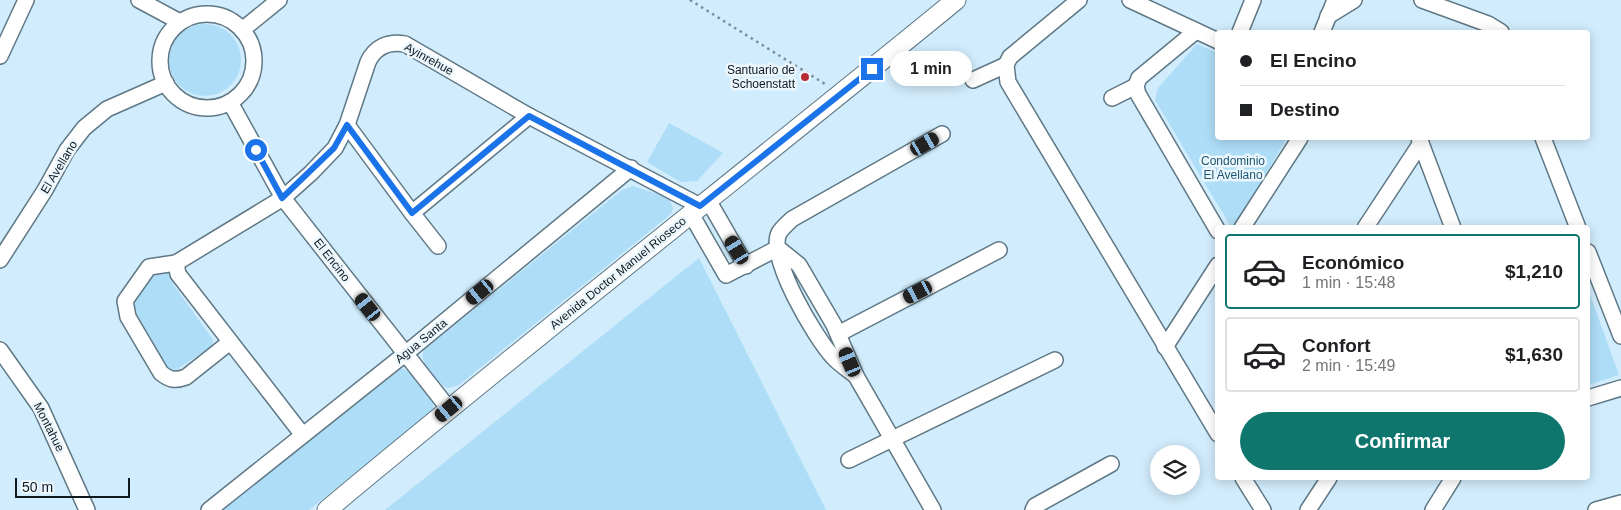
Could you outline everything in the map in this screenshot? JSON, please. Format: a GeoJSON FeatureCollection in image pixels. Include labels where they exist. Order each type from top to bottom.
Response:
{"type":"FeatureCollection","features":[{"type":"Feature","properties":{"kind":"street"},"geometry":{"type":"LineString","coordinates":[[0,56],[26,0]]}},
{"type":"Feature","properties":{"kind":"street"},"geometry":{"type":"LineString","coordinates":[[139,0],[180,22]]}},
{"type":"Feature","properties":{"kind":"street"},"geometry":{"type":"LineString","coordinates":[[242,30],[280,0]]}},
{"type":"Feature","properties":{"kind":"street","name":"Avenida Doctor Manuel Rioseco"},"geometry":{"type":"LineString","coordinates":[[328,510],[449,409],[956,0]]}},
{"type":"Feature","properties":{"kind":"street"},"geometry":{"type":"LineString","coordinates":[[1078,0],[1010,57],[1006,65],[1008,82],[1215,429]]}},
{"type":"Feature","properties":{"kind":"street"},"geometry":{"type":"LineString","coordinates":[[1241,30],[1253,0]]}},
{"type":"Feature","properties":{"kind":"street"},"geometry":{"type":"LineString","coordinates":[[1323,30],[1335,0]]}},
{"type":"Feature","properties":{"kind":"street"},"geometry":{"type":"LineString","coordinates":[[1327,17],[1354,0]]}},
{"type":"Feature","properties":{"kind":"street"},"geometry":{"type":"LineString","coordinates":[[1422,0],[1488,24],[1498,30]]}},
{"type":"Feature","properties":{"kind":"street"},"geometry":{"type":"LineString","coordinates":[[1138,2],[1215,40]]}},
{"type":"Feature","properties":{"kind":"street"},"geometry":{"type":"LineString","coordinates":[[207,13],[222,16],[237,24],[242,30],[253,50],[254,65],[246,86],[230,102],[216,107],[201,107],[187,103],[174,95],[166,83],[160,68],[160,52],[166,36],[180,22],[191,16],[207,13]]}},
{"type":"Feature","properties":{"kind":"street"},"geometry":{"type":"LineString","coordinates":[[1196,31],[1139,78],[1136,86],[1138,94],[1215,226]]}},
{"type":"Feature","properties":{"kind":"street","name":"Ayinrehue"},"geometry":{"type":"LineString","coordinates":[[176,263],[282,198],[334,148],[347,125],[372,55],[384,45],[398,43],[405,44],[529,116],[631,168],[699,207]]}},
{"type":"Feature","properties":{"kind":"street"},"geometry":{"type":"LineString","coordinates":[[973,80],[1006,65]]}},
{"type":"Feature","properties":{"kind":"street","name":"El Avellano"},"geometry":{"type":"LineString","coordinates":[[0,260],[67,150],[84,128],[107,110],[166,83]]}},
{"type":"Feature","properties":{"kind":"street"},"geometry":{"type":"LineString","coordinates":[[1112,98],[1136,86]]}},
{"type":"Feature","properties":{"kind":"street","name":"El Encino"},"geometry":{"type":"LineString","coordinates":[[230,102],[282,198],[449,409]]}},
{"type":"Feature","properties":{"kind":"street"},"geometry":{"type":"LineString","coordinates":[[412,213],[529,116]]}},
{"type":"Feature","properties":{"kind":"street"},"geometry":{"type":"LineString","coordinates":[[347,125],[438,246]]}},
{"type":"Feature","properties":{"kind":"street"},"geometry":{"type":"LineString","coordinates":[[856,376],[832,356],[789,288],[781,267],[778,234],[792,219],[942,134]]}},
{"type":"Feature","properties":{"kind":"street"},"geometry":{"type":"LineString","coordinates":[[1244,225],[1299,140]]}},
{"type":"Feature","properties":{"kind":"street"},"geometry":{"type":"LineString","coordinates":[[1368,225],[1420,140]]}},
{"type":"Feature","properties":{"kind":"street"},"geometry":{"type":"LineString","coordinates":[[1420,140],[1452,225]]}},
{"type":"Feature","properties":{"kind":"street"},"geometry":{"type":"LineString","coordinates":[[1544,140],[1577,225]]}},
{"type":"Feature","properties":{"kind":"street","name":"Agua Santa"},"geometry":{"type":"LineString","coordinates":[[209,510],[302,434],[405,354],[631,168]]}},
{"type":"Feature","properties":{"kind":"street"},"geometry":{"type":"LineString","coordinates":[[699,207],[726,276],[778,248]]}},
{"type":"Feature","properties":{"kind":"street"},"geometry":{"type":"LineString","coordinates":[[699,207],[746,266]]}},
{"type":"Feature","properties":{"kind":"street"},"geometry":{"type":"LineString","coordinates":[[778,248],[799,265],[838,334],[856,376],[933,510]]}},
{"type":"Feature","properties":{"kind":"street"},"geometry":{"type":"LineString","coordinates":[[838,334],[999,250]]}},
{"type":"Feature","properties":{"kind":"street"},"geometry":{"type":"LineString","coordinates":[[230,342],[186,377],[177,380],[169,379],[161,373],[128,317],[125,301],[128,293],[149,267],[176,263],[178,274],[302,434]]}},
{"type":"Feature","properties":{"kind":"street"},"geometry":{"type":"LineString","coordinates":[[1590,265],[1621,336]]}},
{"type":"Feature","properties":{"kind":"street"},"geometry":{"type":"LineString","coordinates":[[1165,347],[1215,270]]}},
{"type":"Feature","properties":{"kind":"street","name":"Montahue"},"geometry":{"type":"LineString","coordinates":[[0,350],[41,408],[87,510]]}},
{"type":"Feature","properties":{"kind":"street"},"geometry":{"type":"LineString","coordinates":[[849,460],[1055,360]]}},
{"type":"Feature","properties":{"kind":"street"},"geometry":{"type":"LineString","coordinates":[[1590,397],[1621,388]]}},
{"type":"Feature","properties":{"kind":"street"},"geometry":{"type":"LineString","coordinates":[[1033,510],[1035,506],[1111,464]]}},
{"type":"Feature","properties":{"kind":"street"},"geometry":{"type":"LineString","coordinates":[[1244,480],[1263,510]]}},
{"type":"Feature","properties":{"kind":"street"},"geometry":{"type":"LineString","coordinates":[[1308,510],[1328,480]]}},
{"type":"Feature","properties":{"kind":"street"},"geometry":{"type":"LineString","coordinates":[[1432,510],[1452,480]]}},
{"type":"Feature","properties":{"kind":"street"},"geometry":{"type":"LineString","coordinates":[[1596,510],[1621,503]]}},
{"type":"Feature","properties":{"kind":"path"},"geometry":{"type":"LineString","coordinates":[[690,0],[841,94]]}},
{"type":"Feature","properties":{"kind":"green space"},"geometry":{"type":"Polygon","coordinates":[[[212,24],[231,34],[239,46],[241,60],[239,74],[231,86],[219,94],[198,96],[179,86],[171,74],[169,53],[179,34],[191,26],[212,24]]]}},
{"type":"Feature","properties":{"kind":"green space","name":"Condominio El Avellano"},"geometry":{"type":"Polygon","coordinates":[[[1197,44],[1215,52],[1215,140],[1286,140],[1235,225],[1230,225],[1155,100],[1158,88],[1197,44]]]}},
{"type":"Feature","properties":{"kind":"green space"},"geometry":{"type":"Polygon","coordinates":[[[669,123],[723,153],[697,181],[681,182],[647,162],[669,123]]]}},
{"type":"Feature","properties":{"kind":"green space"},"geometry":{"type":"Polygon","coordinates":[[[633,186],[669,198],[673,208],[671,214],[459,385],[448,388],[443,386],[425,365],[423,360],[424,350],[622,190],[633,186]]]}},
{"type":"Feature","properties":{"kind":"green space"},"geometry":{"type":"Polygon","coordinates":[[[699,258],[826,510],[385,510],[699,258]]]}},
{"type":"Feature","properties":{"kind":"green space"},"geometry":{"type":"Polygon","coordinates":[[[169,266],[173,284],[213,340],[212,346],[176,370],[169,371],[164,369],[131,313],[132,300],[148,275],[169,266]]]}},
{"type":"Feature","properties":{"kind":"green space"},"geometry":{"type":"Polygon","coordinates":[[[1590,295],[1619,375],[1590,384],[1590,295]]]}},
{"type":"Feature","properties":{"kind":"green space"},"geometry":{"type":"Polygon","coordinates":[[[402,368],[409,372],[433,401],[433,410],[309,510],[220,510],[402,368]]]}},
{"type":"Feature","properties":{"kind":"place","name":"Santuario de Schoenstatt"},"geometry":{"type":"Point","coordinates":[805,77]}},
{"type":"Feature","properties":{"kind":"route"},"geometry":{"type":"LineString","coordinates":[[256,150],[282,198],[311,173],[334,148],[347,125],[412,213],[529,116],[700,206],[872,69]]}}]}
